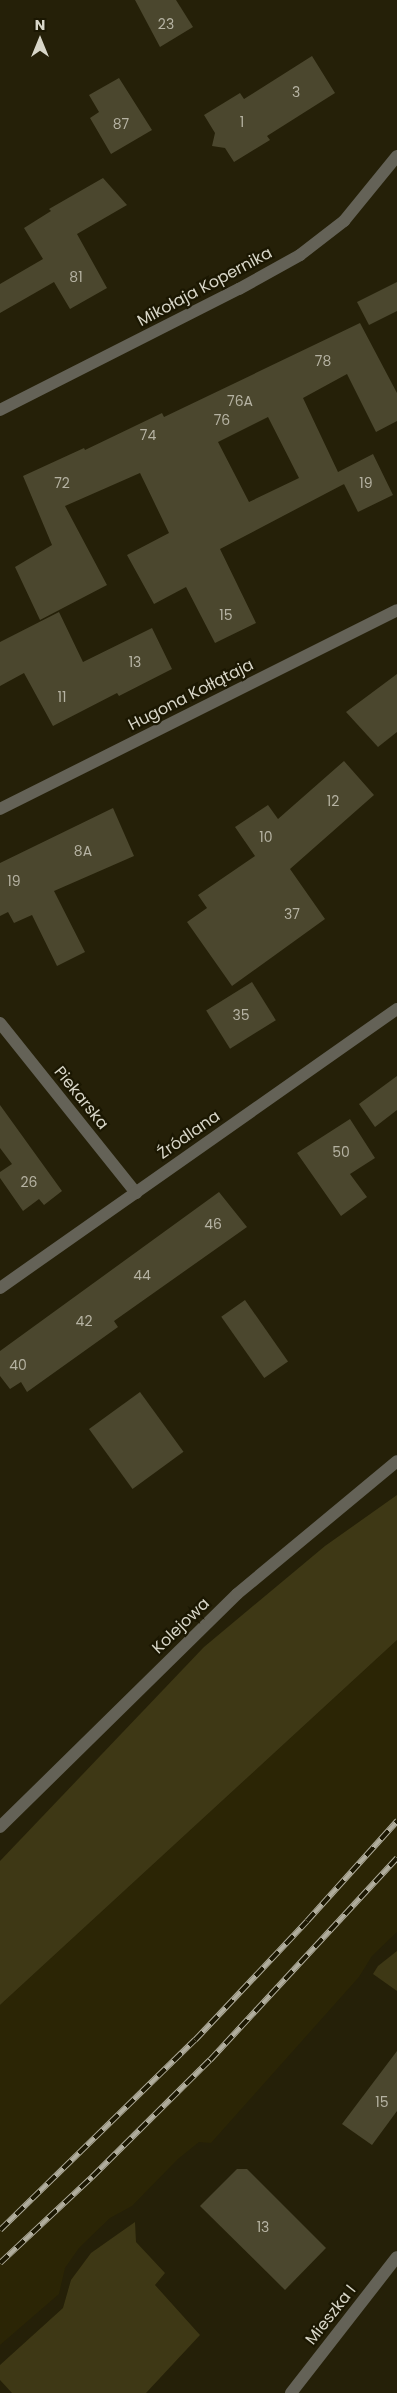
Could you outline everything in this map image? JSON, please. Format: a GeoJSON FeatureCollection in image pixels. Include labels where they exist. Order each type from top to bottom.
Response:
{"type":"FeatureCollection","features":[{"type":"Feature","properties":{"kind":"street","name":"Mikołaja Kopernika"},"geometry":{"type":"LineString","coordinates":[[0,410],[239,289],[300,255],[344,221],[397,156]]}},
{"type":"Feature","properties":{"kind":"street","name":"Hugona Kołłątaja"},"geometry":{"type":"LineString","coordinates":[[0,809],[397,610]]}},
{"type":"Feature","properties":{"kind":"street","name":"Źródlana"},"geometry":{"type":"LineString","coordinates":[[0,1288],[397,1009]]}},
{"type":"Feature","properties":{"kind":"street","name":"Piekarska"},"geometry":{"type":"LineString","coordinates":[[0,1023],[136,1192]]}},
{"type":"Feature","properties":{"kind":"street","name":"Kolejowa"},"geometry":{"type":"LineString","coordinates":[[0,1827],[237,1594],[397,1461]]}},
{"type":"Feature","properties":{"kind":"street","name":"Mieszka I"},"geometry":{"type":"LineString","coordinates":[[291,2393],[397,2257]]}},
{"type":"Feature","properties":{"kind":"shaded area"},"geometry":{"type":"Polygon","coordinates":[[[397,1495],[397,1640],[0,2005],[0,1861],[204,1647],[325,1546],[397,1495]]]}},
{"type":"Feature","properties":{"kind":"shaded area"},"geometry":{"type":"Polygon","coordinates":[[[397,1640],[397,1932],[372,1956],[359,1977],[211,2143],[199,2142],[178,2159],[132,2206],[110,2218],[79,2248],[65,2268],[59,2294],[0,2345],[0,2005],[397,1640]]]}},
{"type":"Feature","properties":{"kind":"shaded area"},"geometry":{"type":"Polygon","coordinates":[[[397,1951],[397,1991],[373,1974],[378,1966],[397,1951]]]}},
{"type":"Feature","properties":{"kind":"shaded area"},"geometry":{"type":"Polygon","coordinates":[[[135,2222],[136,2242],[165,2273],[155,2285],[200,2335],[146,2393],[12,2393],[0,2380],[0,2365],[63,2308],[71,2280],[91,2253],[135,2222]]]}},
{"type":"Feature","properties":{"kind":"building"},"geometry":{"type":"Polygon","coordinates":[[[135,0],[176,0],[193,27],[160,47],[135,0]]]}},
{"type":"Feature","properties":{"kind":"building"},"geometry":{"type":"Polygon","coordinates":[[[312,56],[335,93],[267,136],[270,140],[234,162],[225,148],[212,146],[215,133],[204,115],[240,93],[244,99],[312,56]]]}},
{"type":"Feature","properties":{"kind":"building"},"geometry":{"type":"Polygon","coordinates":[[[119,78],[152,130],[111,154],[90,118],[99,112],[89,95],[119,78]]]}},
{"type":"Feature","properties":{"kind":"building"},"geometry":{"type":"Polygon","coordinates":[[[103,178],[127,205],[77,234],[107,288],[70,309],[54,282],[0,313],[0,284],[43,259],[24,228],[51,211],[49,209],[103,178]]]}},
{"type":"Feature","properties":{"kind":"building"},"geometry":{"type":"Polygon","coordinates":[[[397,282],[397,311],[369,325],[357,302],[397,282]]]}},
{"type":"Feature","properties":{"kind":"building"},"geometry":{"type":"Polygon","coordinates":[[[360,323],[397,393],[397,421],[376,432],[347,374],[303,398],[338,472],[373,454],[393,495],[358,512],[344,484],[220,549],[256,623],[215,643],[186,587],[154,604],[127,555],[169,533],[140,473],[65,506],[107,585],[40,620],[15,567],[52,545],[23,476],[84,448],[85,450],[162,413],[164,417],[360,323]],[[268,417],[218,442],[249,502],[299,478],[268,417]]]}},
{"type":"Feature","properties":{"kind":"building"},"geometry":{"type":"Polygon","coordinates":[[[59,612],[83,662],[152,628],[172,669],[119,696],[117,693],[53,726],[24,673],[0,686],[0,642],[59,612]]]}},
{"type":"Feature","properties":{"kind":"building"},"geometry":{"type":"Polygon","coordinates":[[[397,674],[397,732],[378,747],[346,712],[397,674]]]}},
{"type":"Feature","properties":{"kind":"building"},"geometry":{"type":"Polygon","coordinates":[[[344,761],[374,795],[290,869],[325,919],[232,986],[187,922],[207,908],[198,895],[255,856],[235,827],[268,805],[278,819],[344,761]]]}},
{"type":"Feature","properties":{"kind":"building"},"geometry":{"type":"Polygon","coordinates":[[[113,808],[134,856],[54,891],[85,952],[57,966],[32,915],[14,923],[8,912],[0,916],[0,863],[113,808]]]}},
{"type":"Feature","properties":{"kind":"building"},"geometry":{"type":"Polygon","coordinates":[[[252,982],[276,1020],[230,1049],[206,1011],[252,982]]]}},
{"type":"Feature","properties":{"kind":"building"},"geometry":{"type":"Polygon","coordinates":[[[397,1076],[397,1110],[375,1127],[359,1104],[397,1076]]]}},
{"type":"Feature","properties":{"kind":"building"},"geometry":{"type":"Polygon","coordinates":[[[0,1105],[62,1191],[44,1205],[39,1199],[23,1211],[0,1178],[0,1172],[12,1164],[0,1148],[0,1105]]]}},
{"type":"Feature","properties":{"kind":"building"},"geometry":{"type":"Polygon","coordinates":[[[350,1119],[375,1158],[350,1174],[367,1197],[341,1216],[297,1153],[350,1119]]]}},
{"type":"Feature","properties":{"kind":"building"},"geometry":{"type":"Polygon","coordinates":[[[219,1192],[247,1227],[114,1321],[118,1327],[27,1392],[21,1382],[10,1389],[0,1376],[0,1351],[219,1192]]]}},
{"type":"Feature","properties":{"kind":"building"},"geometry":{"type":"Polygon","coordinates":[[[245,1300],[288,1361],[264,1378],[221,1317],[245,1300]]]}},
{"type":"Feature","properties":{"kind":"building"},"geometry":{"type":"Polygon","coordinates":[[[140,1392],[183,1452],[133,1489],[89,1429],[140,1392]]]}},
{"type":"Feature","properties":{"kind":"building"},"geometry":{"type":"Polygon","coordinates":[[[397,2051],[397,2111],[372,2145],[342,2124],[397,2051]]]}},
{"type":"Feature","properties":{"kind":"building"},"geometry":{"type":"Polygon","coordinates":[[[237,2169],[247,2169],[326,2248],[285,2290],[200,2206],[237,2169]]]}},
{"type":"Feature","properties":{"kind":"railway"},"geometry":{"type":"LineString","coordinates":[[0,2230],[195,2040],[307,1921],[397,1821]]}},
{"type":"Feature","properties":{"kind":"railway"},"geometry":{"type":"LineString","coordinates":[[0,2263],[92,2177],[210,2060],[397,1858]]}}]}
